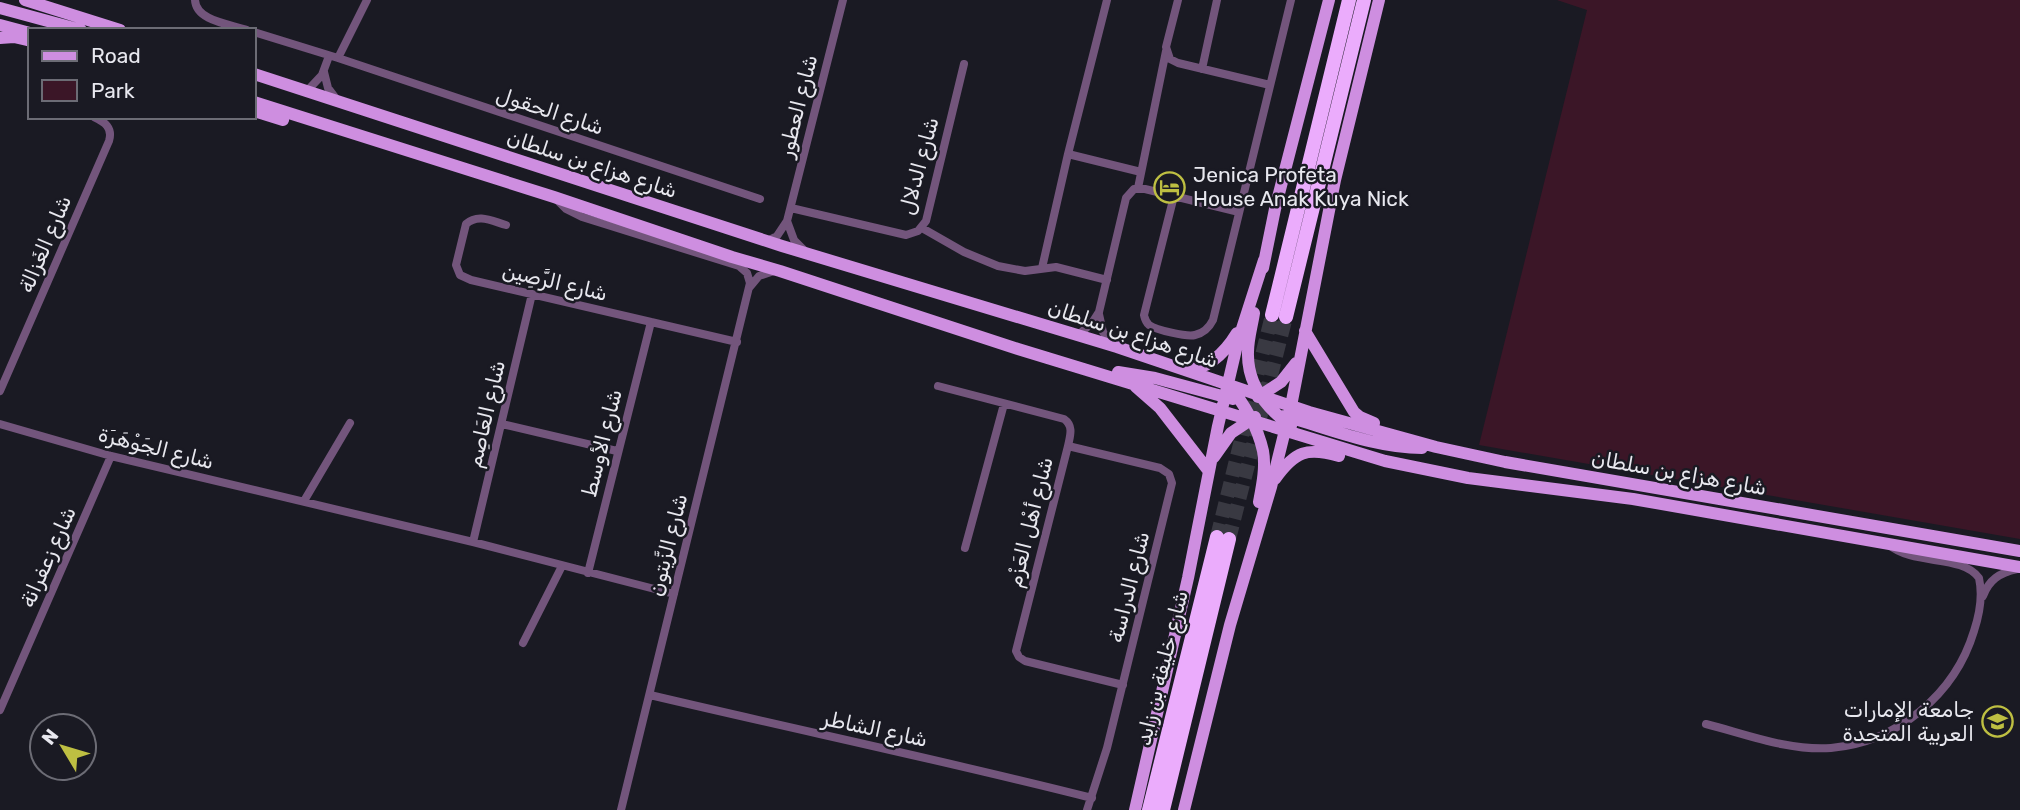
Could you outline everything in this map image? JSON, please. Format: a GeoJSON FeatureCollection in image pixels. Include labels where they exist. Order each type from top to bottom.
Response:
{"type":"FeatureCollection","features":[{"type":"Feature","properties":{"kind":"highway"},"geometry":{"type":"LineString","coordinates":[[1349,0],[1279,316],[1364,0]]}},
{"type":"Feature","properties":{"kind":"highway","name":"شارع خليفة بن زايد"},"geometry":{"type":"LineString","coordinates":[[1149,810],[1223,538],[1163,810]]}},
{"type":"Feature","properties":{"kind":"main road"},"geometry":{"type":"LineString","coordinates":[[25,0],[49,5],[114,28]]}},
{"type":"Feature","properties":{"kind":"main road"},"geometry":{"type":"LineString","coordinates":[[1285,418],[1260,396],[1251,375],[1247,350],[1275,209],[1329,0]]}},
{"type":"Feature","properties":{"kind":"main road"},"geometry":{"type":"LineString","coordinates":[[1184,810],[1230,625],[1270,487],[1301,354],[1335,180],[1379,0]]}},
{"type":"Feature","properties":{"kind":"main road"},"geometry":{"type":"LineString","coordinates":[[0,8],[74,28]]}},
{"type":"Feature","properties":{"kind":"main road"},"geometry":{"type":"LineString","coordinates":[[0,24],[28,32]]}},
{"type":"Feature","properties":{"kind":"main road"},"geometry":{"type":"LineString","coordinates":[[0,38],[14,37],[28,40]]}},
{"type":"Feature","properties":{"kind":"main road","name":"شارع هزاع بن سلطان"},"geometry":{"type":"LineString","coordinates":[[256,75],[767,241],[1117,347],[1183,369],[1226,391],[1260,396]]}},
{"type":"Feature","properties":{"kind":"main road","name":"شارع هزاع بن سلطان"},"geometry":{"type":"LineString","coordinates":[[256,103],[979,336],[1250,420]]}},
{"type":"Feature","properties":{"kind":"main road"},"geometry":{"type":"LineString","coordinates":[[256,112],[323,133],[353,133]]}},
{"type":"Feature","properties":{"kind":"main road"},"geometry":{"type":"LineString","coordinates":[[1183,369],[1202,367],[1231,343],[1240,327],[1264,260]]}},
{"type":"Feature","properties":{"kind":"main road"},"geometry":{"type":"LineString","coordinates":[[1135,810],[1188,578],[1226,391],[1238,341],[1264,260]]}},
{"type":"Feature","properties":{"kind":"main road"},"geometry":{"type":"LineString","coordinates":[[1305,331],[1354,412],[1367,421],[1436,447]]}},
{"type":"Feature","properties":{"kind":"main road"},"geometry":{"type":"LineString","coordinates":[[1240,400],[1270,391],[1286,378],[1301,354]]}},
{"type":"Feature","properties":{"kind":"main road"},"geometry":{"type":"LineString","coordinates":[[1094,372],[1110,371],[1226,391],[1240,400],[1262,450],[1263,471],[1230,625]]}},
{"type":"Feature","properties":{"kind":"main road"},"geometry":{"type":"LineString","coordinates":[[1130,382],[1160,408],[1209,467]]}},
{"type":"Feature","properties":{"kind":"main road"},"geometry":{"type":"LineString","coordinates":[[1209,467],[1231,433],[1262,415],[1285,418],[1395,446],[1436,447]]}},
{"type":"Feature","properties":{"kind":"main road","name":"شارع هزاع بن سلطان"},"geometry":{"type":"LineString","coordinates":[[1285,418],[1322,442],[1414,468],[1468,478],[1633,499],[2020,568]]}},
{"type":"Feature","properties":{"kind":"main road","name":"شارع هزاع بن سلطان"},"geometry":{"type":"LineString","coordinates":[[1436,447],[1505,462],[2020,551]]}},
{"type":"Feature","properties":{"kind":"main road"},"geometry":{"type":"LineString","coordinates":[[1270,487],[1291,461],[1304,452],[1320,451],[1398,472],[1414,468]]}},
{"type":"Feature","properties":{"kind":"street"},"geometry":{"type":"LineString","coordinates":[[193,0],[203,16],[241,28]]}},
{"type":"Feature","properties":{"kind":"street"},"geometry":{"type":"LineString","coordinates":[[306,92],[324,72],[368,0]]}},
{"type":"Feature","properties":{"kind":"street","name":"شارع العطور"},"geometry":{"type":"LineString","coordinates":[[788,221],[843,0]]}},
{"type":"Feature","properties":{"kind":"street"},"geometry":{"type":"LineString","coordinates":[[1042,268],[1107,0]]}},
{"type":"Feature","properties":{"kind":"street"},"geometry":{"type":"LineString","coordinates":[[1138,188],[1178,0]]}},
{"type":"Feature","properties":{"kind":"street"},"geometry":{"type":"LineString","coordinates":[[1202,69],[1217,0]]}},
{"type":"Feature","properties":{"kind":"street"},"geometry":{"type":"LineString","coordinates":[[1174,196],[1143,315],[1152,326],[1185,335],[1196,335],[1202,333],[1213,320],[1291,0]]}},
{"type":"Feature","properties":{"kind":"street","name":"شارع الحقول"},"geometry":{"type":"LineString","coordinates":[[256,33],[760,199]]}},
{"type":"Feature","properties":{"kind":"street"},"geometry":{"type":"LineString","coordinates":[[1166,51],[1173,61],[1270,85]]}},
{"type":"Feature","properties":{"kind":"street","name":"شارع الدلال"},"geometry":{"type":"LineString","coordinates":[[791,208],[906,235],[922,228],[926,221],[964,64]]}},
{"type":"Feature","properties":{"kind":"street"},"geometry":{"type":"LineString","coordinates":[[324,72],[328,88],[338,101]]}},
{"type":"Feature","properties":{"kind":"street","name":"شارع الغَزالة"},"geometry":{"type":"LineString","coordinates":[[0,391],[109,141],[107,125],[97,119]]}},
{"type":"Feature","properties":{"kind":"street"},"geometry":{"type":"LineString","coordinates":[[1068,154],[1142,172]]}},
{"type":"Feature","properties":{"kind":"street"},"geometry":{"type":"LineString","coordinates":[[1117,347],[1103,332],[1099,312],[1126,198],[1130,192],[1138,188],[1239,212]]}},
{"type":"Feature","properties":{"kind":"street"},"geometry":{"type":"LineString","coordinates":[[554,197],[566,209],[582,217],[739,267],[749,278],[749,288]]}},
{"type":"Feature","properties":{"kind":"street","name":"شارع الرَّصِين"},"geometry":{"type":"LineString","coordinates":[[506,225],[480,218],[470,220],[464,228],[456,265],[465,279],[737,341]]}},
{"type":"Feature","properties":{"kind":"street"},"geometry":{"type":"LineString","coordinates":[[767,241],[778,236],[788,221]]}},
{"type":"Feature","properties":{"kind":"street"},"geometry":{"type":"LineString","coordinates":[[788,221],[794,240],[808,253]]}},
{"type":"Feature","properties":{"kind":"street"},"geometry":{"type":"LineString","coordinates":[[922,228],[964,252],[998,266],[1025,271],[1056,267],[1107,280]]}},
{"type":"Feature","properties":{"kind":"street"},"geometry":{"type":"LineString","coordinates":[[749,288],[765,272],[780,271]]}},
{"type":"Feature","properties":{"kind":"street","name":"شارع الزَّيتون"},"geometry":{"type":"LineString","coordinates":[[621,810],[749,288]]}},
{"type":"Feature","properties":{"kind":"street","name":"شارع العَاصِم"},"geometry":{"type":"LineString","coordinates":[[473,542],[532,294]]}},
{"type":"Feature","properties":{"kind":"street"},"geometry":{"type":"LineString","coordinates":[[1077,336],[1088,328],[1099,312]]}},
{"type":"Feature","properties":{"kind":"street","name":"شارع الأوسط"},"geometry":{"type":"LineString","coordinates":[[588,573],[650,322]]}},
{"type":"Feature","properties":{"kind":"street","name":"شارع أهْل العَزْم"},"geometry":{"type":"LineString","coordinates":[[939,386],[1067,420],[1071,430],[1068,446],[1016,650],[1024,661],[1123,685]]}},
{"type":"Feature","properties":{"kind":"street"},"geometry":{"type":"LineString","coordinates":[[965,548],[1004,404]]}},
{"type":"Feature","properties":{"kind":"street"},"geometry":{"type":"LineString","coordinates":[[304,501],[350,423]]}},
{"type":"Feature","properties":{"kind":"street","name":"شارع الجَوْهَرَة"},"geometry":{"type":"LineString","coordinates":[[0,424],[111,456],[473,542],[674,594]]}},
{"type":"Feature","properties":{"kind":"street"},"geometry":{"type":"LineString","coordinates":[[502,424],[617,452]]}},
{"type":"Feature","properties":{"kind":"street","name":"شارع الدراسة"},"geometry":{"type":"LineString","coordinates":[[1068,446],[1158,467],[1167,472],[1171,480],[1171,490],[1107,748],[1087,810]]}},
{"type":"Feature","properties":{"kind":"street","name":"شارع زعفرانة"},"geometry":{"type":"LineString","coordinates":[[0,710],[111,456]]}},
{"type":"Feature","properties":{"kind":"street"},"geometry":{"type":"LineString","coordinates":[[1887,544],[1906,555],[1968,568],[1979,578],[1981,599]]}},
{"type":"Feature","properties":{"kind":"street"},"geometry":{"type":"LineString","coordinates":[[523,643],[562,566]]}},
{"type":"Feature","properties":{"kind":"street"},"geometry":{"type":"LineString","coordinates":[[1706,724],[1805,748],[1843,746],[1886,732],[1915,715],[1950,681],[1972,639],[1981,599],[1987,586],[1997,576],[2020,568]]}},
{"type":"Feature","properties":{"kind":"street","name":"شارع الشاطر"},"geometry":{"type":"LineString","coordinates":[[650,695],[777,726],[975,768],[1092,798]]}},
{"type":"Feature","properties":{"kind":"green space"},"geometry":{"type":"Polygon","coordinates":[[[1557,0],[2020,0],[2020,539],[1479,445],[1587,10],[1557,0]]]}},
{"type":"Feature","properties":{"kind":"tunnel"},"geometry":{"type":"LineString","coordinates":[[1217,537],[1272,315]]}},
{"type":"Feature","properties":{"kind":"tunnel"},"geometry":{"type":"LineString","coordinates":[[1229,539],[1286,317]]}},
{"type":"Feature","properties":{"kind":"place","name":"Jenica Profeta House Anak Kuya Nick"},"geometry":{"type":"Point","coordinates":[1170,187]}},
{"type":"Feature","properties":{"kind":"place","name":"جامعة الإمارات العربية المتحدة"},"geometry":{"type":"Point","coordinates":[1997,722]}}]}
